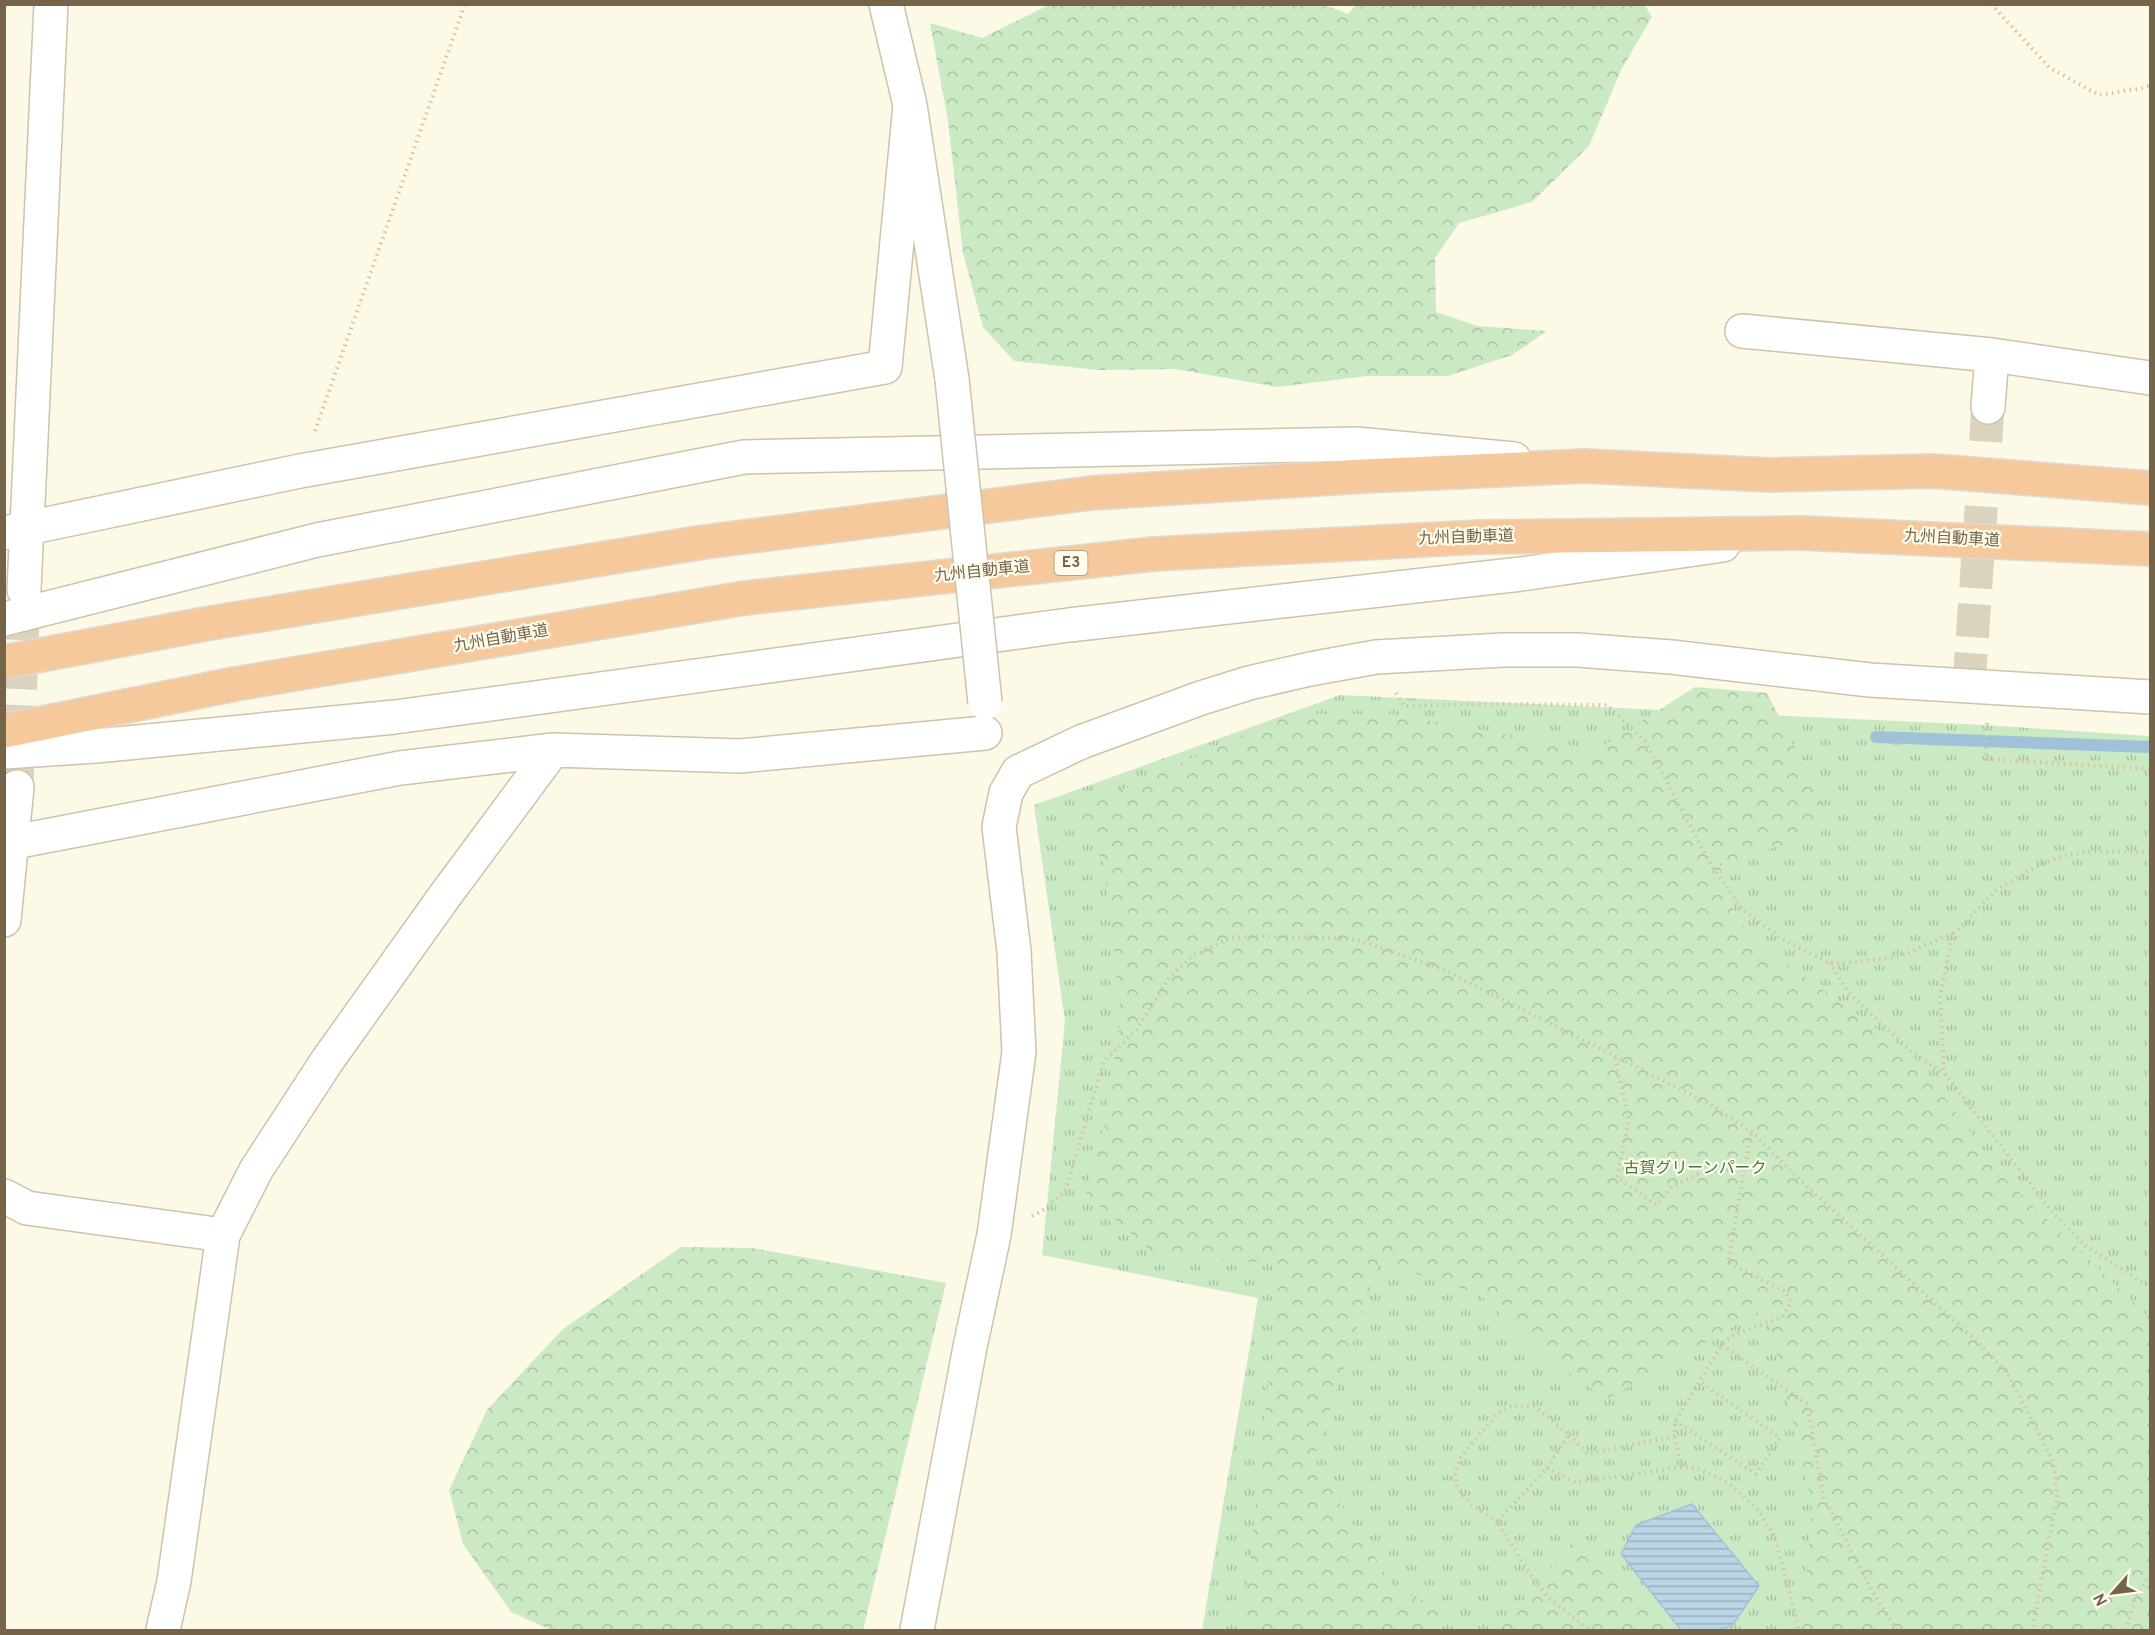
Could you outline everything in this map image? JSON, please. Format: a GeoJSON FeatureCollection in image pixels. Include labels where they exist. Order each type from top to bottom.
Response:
{"type":"FeatureCollection","features":[{"type":"Feature","properties":{"kind":"highway"},"geometry":{"type":"LineString","coordinates":[[4,662],[205,624],[704,542],[1081,494],[1342,477],[1585,466],[1770,475],[1933,471],[2151,488]]}},
{"type":"Feature","properties":{"kind":"highway","name":"九州自動車道"},"geometry":{"type":"LineString","coordinates":[[4,731],[235,684],[757,597],[1154,554],[1480,537],[1802,533],[2151,549]]}},
{"type":"Feature","properties":{"kind":"street"},"geometry":{"type":"LineString","coordinates":[[24,590],[16,530],[51,4]]}},
{"type":"Feature","properties":{"kind":"street"},"geometry":{"type":"LineString","coordinates":[[886,4],[910,105],[952,379],[985,718],[1018,772]]}},
{"type":"Feature","properties":{"kind":"street"},"geometry":{"type":"LineString","coordinates":[[16,530],[300,471],[885,367],[910,105]]}},
{"type":"Feature","properties":{"kind":"street"},"geometry":{"type":"LineString","coordinates":[[1742,331],[1992,355],[2151,378]]}},
{"type":"Feature","properties":{"kind":"street"},"geometry":{"type":"LineString","coordinates":[[1988,407],[1992,355]]}},
{"type":"Feature","properties":{"kind":"street"},"geometry":{"type":"LineString","coordinates":[[4,619],[317,540],[744,457],[1356,444],[1585,466]]}},
{"type":"Feature","properties":{"kind":"street"},"geometry":{"type":"LineString","coordinates":[[4,752],[96,746],[395,717],[1069,625],[1521,574],[1802,533]]}},
{"type":"Feature","properties":{"kind":"street"},"geometry":{"type":"LineString","coordinates":[[917,1630],[970,1347],[994,1235],[1019,1052],[1014,951],[999,827],[1006,793],[1018,772],[1081,742],[1202,698],[1249,683],[1376,657],[1503,650],[1577,650],[1671,657],[1870,680],[2151,697]]}},
{"type":"Feature","properties":{"kind":"street"},"geometry":{"type":"LineString","coordinates":[[8,843],[400,768],[553,750],[740,756],[985,718]]}},
{"type":"Feature","properties":{"kind":"street"},"geometry":{"type":"LineString","coordinates":[[163,1630],[174,1581],[223,1235],[256,1170],[327,1061],[553,750]]}},
{"type":"Feature","properties":{"kind":"street"},"geometry":{"type":"LineString","coordinates":[[4,920],[8,843],[17,787]]}},
{"type":"Feature","properties":{"kind":"street"},"geometry":{"type":"LineString","coordinates":[[4,1196],[27,1208],[223,1235]]}},
{"type":"Feature","properties":{"kind":"path"},"geometry":{"type":"LineString","coordinates":[[300,471],[465,4]]}},
{"type":"Feature","properties":{"kind":"path"},"geometry":{"type":"LineString","coordinates":[[1991,4],[2050,68],[2099,95],[2151,85]]}},
{"type":"Feature","properties":{"kind":"path"},"geometry":{"type":"LineString","coordinates":[[1376,657],[1404,706],[1607,705],[1646,741],[1710,864],[1741,908],[1782,939],[1829,963],[1851,963],[1901,956],[1953,933],[1966,924],[1994,892],[2031,869],[2058,856],[2094,850],[2151,853]]}},
{"type":"Feature","properties":{"kind":"path"},"geometry":{"type":"LineString","coordinates":[[1986,759],[2151,769]]}},
{"type":"Feature","properties":{"kind":"path"},"geometry":{"type":"LineString","coordinates":[[1944,1073],[1940,997],[1953,933]]}},
{"type":"Feature","properties":{"kind":"path"},"geometry":{"type":"LineString","coordinates":[[994,1235],[1042,1211],[1065,1191],[1104,1061],[1137,1029],[1170,976],[1194,955],[1231,938],[1262,936],[1356,939],[1443,970],[1708,1103],[1752,1132],[1799,1179],[1972,1337],[2008,1375],[2054,1463],[2057,1498],[2032,1630]]}},
{"type":"Feature","properties":{"kind":"path"},"geometry":{"type":"LineString","coordinates":[[1829,963],[1850,994],[1913,1053],[1944,1073],[2053,1214],[2086,1246],[2151,1287]]}},
{"type":"Feature","properties":{"kind":"path"},"geometry":{"type":"LineString","coordinates":[[1615,1057],[1629,1120],[1617,1177],[1656,1205],[1672,1187],[1700,1173],[1744,1168]]}},
{"type":"Feature","properties":{"kind":"path"},"geometry":{"type":"LineString","coordinates":[[1682,1467],[1675,1436],[1675,1421],[1722,1345],[1731,1336],[1782,1317],[1791,1303],[1786,1292],[1728,1262],[1752,1132]]}},
{"type":"Feature","properties":{"kind":"path"},"geometry":{"type":"LineString","coordinates":[[1722,1345],[1807,1404],[1824,1498],[1873,1593],[1897,1630]]}},
{"type":"Feature","properties":{"kind":"path"},"geometry":{"type":"LineString","coordinates":[[1675,1421],[1756,1474],[1780,1438],[1699,1381]]}},
{"type":"Feature","properties":{"kind":"path"},"geometry":{"type":"LineString","coordinates":[[1589,1630],[1550,1599],[1535,1581],[1497,1522],[1470,1504],[1457,1487],[1455,1473],[1461,1456],[1498,1413],[1513,1405],[1536,1407],[1588,1454],[1675,1436]]}},
{"type":"Feature","properties":{"kind":"path"},"geometry":{"type":"LineString","coordinates":[[1497,1522],[1547,1468],[1569,1435]]}},
{"type":"Feature","properties":{"kind":"path"},"geometry":{"type":"LineString","coordinates":[[1547,1468],[1576,1483],[1682,1467],[1697,1468],[1728,1483],[1759,1511],[1774,1538],[1799,1630]]}},
{"type":"Feature","properties":{"kind":"path"},"geometry":{"type":"LineString","coordinates":[[2126,1630],[2135,1598],[2151,1575]]}},
{"type":"Feature","properties":{"kind":"green space"},"geometry":{"type":"Polygon","coordinates":[[[1322,4],[1348,14],[1357,4],[1644,4],[1652,17],[1621,70],[1589,146],[1532,202],[1459,223],[1435,258],[1436,312],[1477,326],[1547,331],[1512,355],[1448,376],[1367,376],[1278,387],[1175,369],[1098,370],[1014,361],[983,327],[963,253],[948,121],[930,23],[982,38],[1049,5],[1322,4]]]}},
{"type":"Feature","properties":{"kind":"green space","name":"古賀グリーンパーク"},"geometry":{"type":"Polygon","coordinates":[[[1695,687],[1767,693],[1821,800],[1809,837],[1719,864],[1736,919],[1778,958],[1911,1053],[2006,1180],[2150,1318],[2150,1630],[1802,1630],[1812,1505],[1766,1308],[1607,1399],[1539,1352],[1479,1294],[1379,1262],[1313,1461],[1396,1590],[1437,1606],[1442,1630],[1243,1630],[1280,1264],[1156,1255],[1086,1194],[1105,1122],[1121,1016],[1104,864],[1075,811],[1289,714],[1391,714],[1556,743],[1589,755],[1695,687]]]}},
{"type":"Feature","properties":{"kind":"green space","name":"古賀グリーンパーク"},"geometry":{"type":"Polygon","coordinates":[[[1340,695],[1984,725],[2150,736],[2150,1630],[1202,1630],[1258,1298],[1042,1255],[1065,1021],[1034,805],[1340,695]]]}},
{"type":"Feature","properties":{"kind":"green space"},"geometry":{"type":"Polygon","coordinates":[[[681,1247],[752,1248],[946,1283],[863,1630],[551,1630],[511,1612],[463,1544],[449,1490],[487,1410],[563,1329],[681,1247]]]}},
{"type":"Feature","properties":{"kind":"green space"},"geometry":{"type":"Polygon","coordinates":[[[1575,1539],[1602,1573],[1684,1630],[1499,1630],[1575,1539]]]}},
{"type":"Feature","properties":{"kind":"water"},"geometry":{"type":"Polygon","coordinates":[[[1692,1504],[1759,1586],[1732,1626],[1717,1630],[1681,1630],[1621,1554],[1636,1525],[1692,1504]]]}},
{"type":"Feature","properties":{"kind":"waterway"},"geometry":{"type":"LineString","coordinates":[[1876,737],[2150,747]]}},
{"type":"Feature","properties":{"kind":"tunnel"},"geometry":{"type":"LineString","coordinates":[[1969,686],[1988,407]]}},
{"type":"Feature","properties":{"kind":"tunnel"},"geometry":{"type":"LineString","coordinates":[[17,787],[24,590]]}}]}
